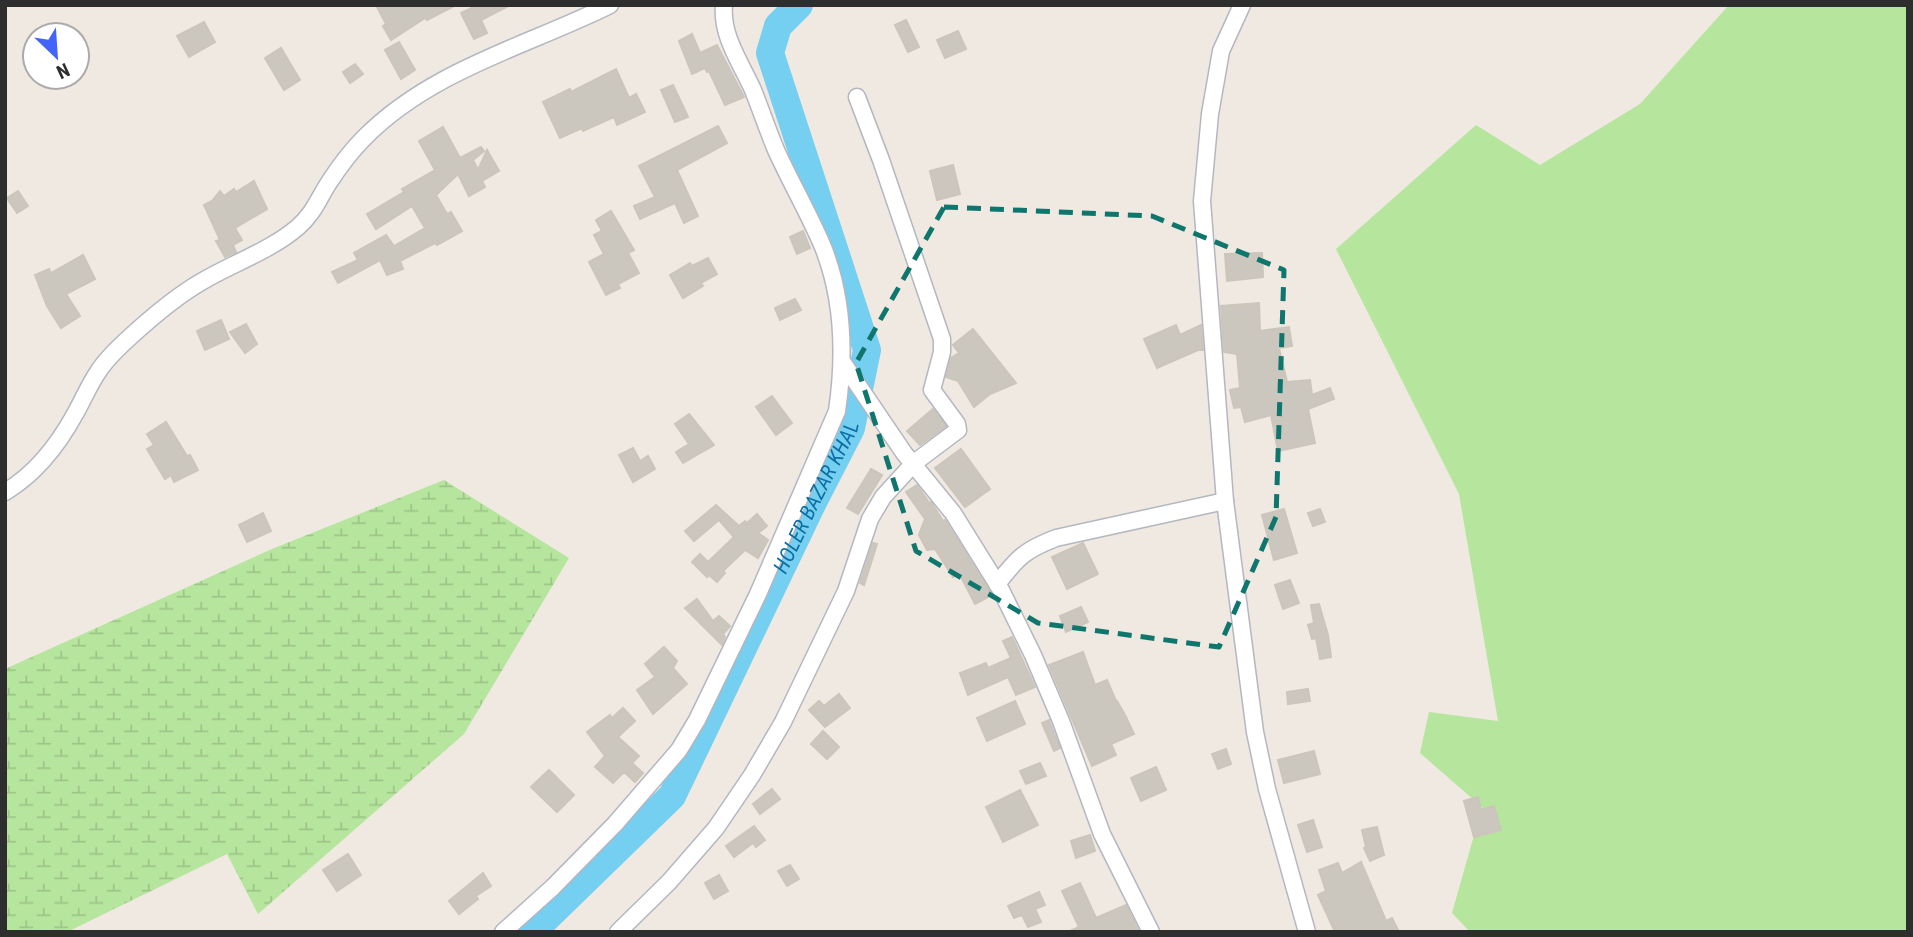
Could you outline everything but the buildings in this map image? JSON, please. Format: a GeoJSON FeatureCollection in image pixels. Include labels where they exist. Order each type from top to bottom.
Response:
{"type":"FeatureCollection","features":[{"type":"Feature","properties":{"kind":"street"},"geometry":{"type":"LineString","coordinates":[[5,492],[17,485],[48,457],[98,372],[122,345],[160,309],[201,282],[275,243],[297,228],[314,212],[342,162],[364,137],[392,114],[426,90],[473,65],[610,5]]}},
{"type":"Feature","properties":{"kind":"street"},"geometry":{"type":"LineString","coordinates":[[503,932],[553,887],[615,824],[659,776],[685,740],[758,594],[837,411],[846,368],[840,317],[823,248],[776,150],[754,93],[729,40],[724,20],[724,5]]}},
{"type":"Feature","properties":{"kind":"street"},"geometry":{"type":"LineString","coordinates":[[1242,5],[1222,51],[1210,114],[1202,201],[1225,501],[1255,732],[1267,789],[1307,932]]}},
{"type":"Feature","properties":{"kind":"street"},"geometry":{"type":"LineString","coordinates":[[618,932],[669,882],[716,828],[752,775],[783,722],[846,591],[870,519],[883,497],[914,463],[958,430],[957,424],[932,390],[942,352],[942,339],[857,97]]}},
{"type":"Feature","properties":{"kind":"street"},"geometry":{"type":"LineString","coordinates":[[846,368],[887,429],[953,513],[997,583],[1033,654],[1061,721],[1102,834],[1151,932]]}},
{"type":"Feature","properties":{"kind":"street"},"geometry":{"type":"LineString","coordinates":[[997,583],[1015,560],[1030,548],[1056,538],[1225,501]]}},
{"type":"Feature","properties":{"kind":"highlighted area"},"geometry":{"type":"Polygon","coordinates":[[[944,207],[1152,216],[1284,270],[1276,517],[1219,647],[1038,623],[916,551],[856,363],[944,207]]]}},
{"type":"Feature","properties":{"kind":"green space"},"geometry":{"type":"Polygon","coordinates":[[[1729,5],[1908,5],[1908,932],[1470,932],[1452,913],[1482,807],[1420,753],[1429,712],[1498,721],[1459,494],[1336,249],[1476,125],[1540,165],[1640,104],[1729,5]]]}},
{"type":"Feature","properties":{"kind":"green space"},"geometry":{"type":"Polygon","coordinates":[[[444,480],[569,558],[464,734],[258,914],[227,854],[67,932],[5,932],[5,669],[272,549],[444,480]]]}},
{"type":"Feature","properties":{"kind":"waterway","name":"HOLER BAZAR KHAL"},"geometry":{"type":"LineString","coordinates":[[532,932],[672,796],[851,428],[867,350],[770,53],[778,26],[799,5]]}}]}
